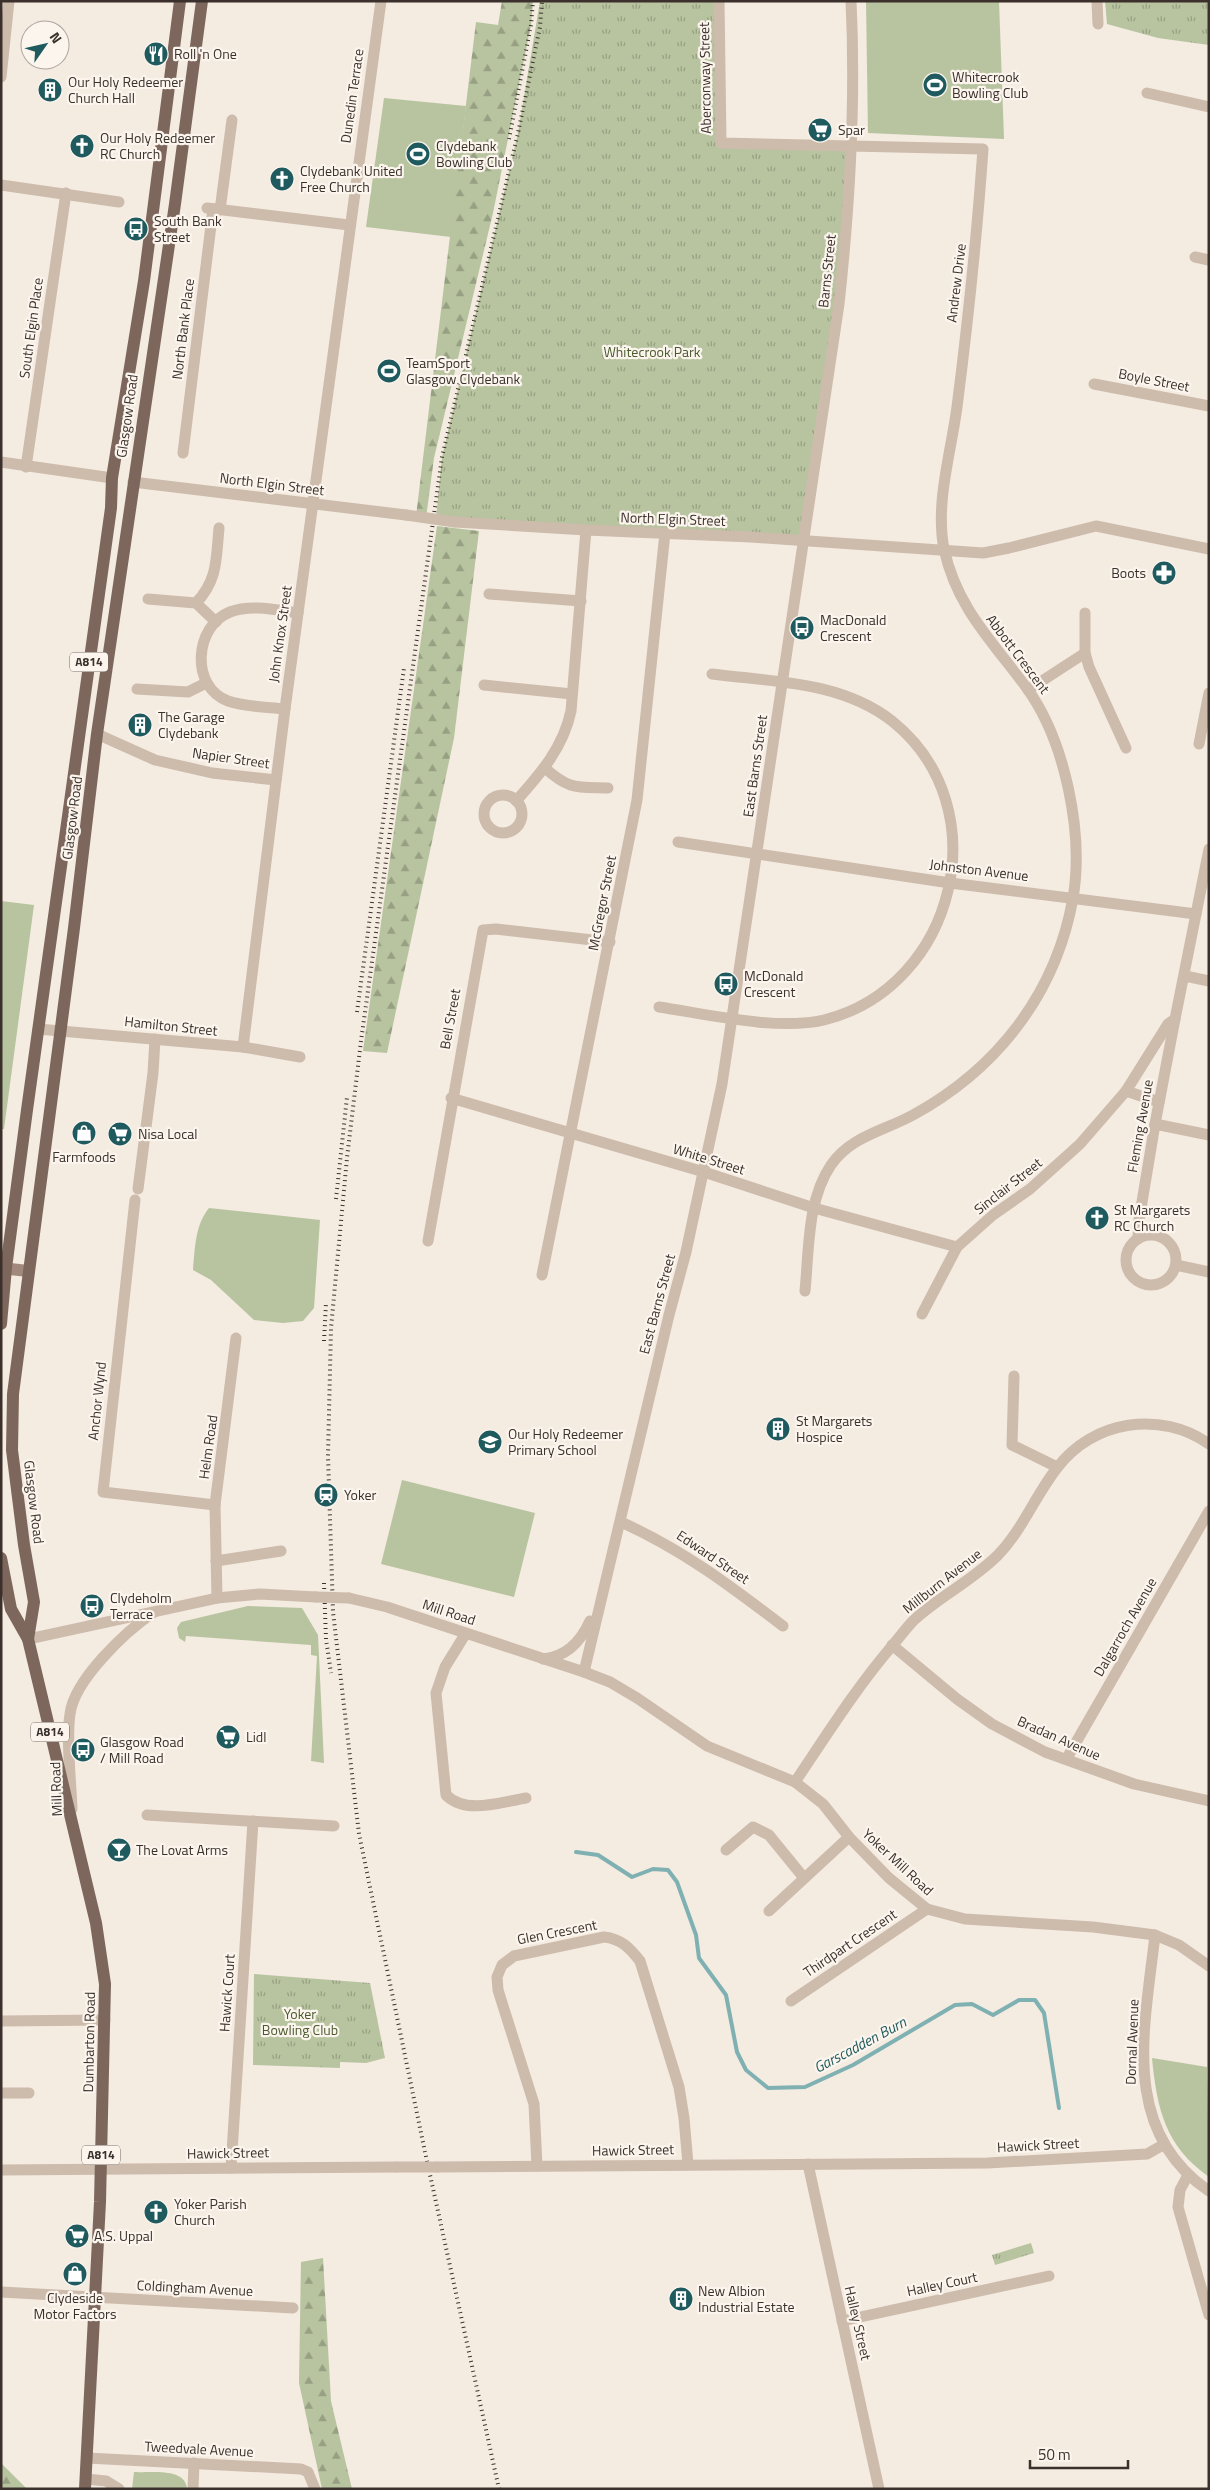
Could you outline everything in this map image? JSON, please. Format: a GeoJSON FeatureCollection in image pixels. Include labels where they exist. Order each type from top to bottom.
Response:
{"type":"FeatureCollection","features":[{"type":"Feature","properties":{"kind":"main road","name":"Glasgow Road"},"geometry":{"type":"LineString","coordinates":[[1,1324],[4,1268],[111,508],[112,478],[145,271],[180,1]]}},
{"type":"Feature","properties":{"kind":"main road","name":"Glasgow Road"},"geometry":{"type":"LineString","coordinates":[[28,1639],[34,1602],[24,1545],[14,1460],[13,1394],[97,734],[202,1]]}},
{"type":"Feature","properties":{"kind":"main road"},"geometry":{"type":"LineString","coordinates":[[112,478],[134,482]]}},
{"type":"Feature","properties":{"kind":"main road","name":"Dumbarton Road"},"geometry":{"type":"LineString","coordinates":[[1,1558],[11,1609],[28,1639],[73,1824],[100,1945],[105,1984],[106,2020],[101,2169],[86,2484]]}},
{"type":"Feature","properties":{"kind":"street"},"geometry":{"type":"LineString","coordinates":[[1,77],[10,1]]}},
{"type":"Feature","properties":{"kind":"street","name":"Dunedin Terrace"},"geometry":{"type":"LineString","coordinates":[[349,225],[381,1]]}},
{"type":"Feature","properties":{"kind":"street","name":"Aberconway Street"},"geometry":{"type":"LineString","coordinates":[[719,1],[721,143],[852,145]]}},
{"type":"Feature","properties":{"kind":"street","name":"Barns Street"},"geometry":{"type":"LineString","coordinates":[[804,541],[839,304],[848,220],[852,145],[851,1]]}},
{"type":"Feature","properties":{"kind":"street"},"geometry":{"type":"LineString","coordinates":[[1096,1],[1098,24]]}},
{"type":"Feature","properties":{"kind":"street"},"geometry":{"type":"LineString","coordinates":[[1147,93],[1209,107]]}},
{"type":"Feature","properties":{"kind":"street","name":"North Bank Place"},"geometry":{"type":"LineString","coordinates":[[183,453],[213,209],[232,120]]}},
{"type":"Feature","properties":{"kind":"street","name":"Andrew Drive"},"geometry":{"type":"LineString","coordinates":[[852,145],[983,149],[978,229],[957,402],[944,487],[944,550]]}},
{"type":"Feature","properties":{"kind":"street"},"geometry":{"type":"LineString","coordinates":[[1,185],[119,202]]}},
{"type":"Feature","properties":{"kind":"street","name":"South Elgin Place"},"geometry":{"type":"LineString","coordinates":[[26,467],[66,193]]}},
{"type":"Feature","properties":{"kind":"street"},"geometry":{"type":"LineString","coordinates":[[213,209],[349,225]]}},
{"type":"Feature","properties":{"kind":"street","name":"John Knox Street"},"geometry":{"type":"LineString","coordinates":[[243,1047],[285,709],[314,504],[349,225]]}},
{"type":"Feature","properties":{"kind":"street"},"geometry":{"type":"LineString","coordinates":[[1195,257],[1209,260]]}},
{"type":"Feature","properties":{"kind":"street","name":"Boyle Street"},"geometry":{"type":"LineString","coordinates":[[1094,384],[1209,406]]}},
{"type":"Feature","properties":{"kind":"street"},"geometry":{"type":"LineString","coordinates":[[1,462],[112,478]]}},
{"type":"Feature","properties":{"kind":"street","name":"North Elgin Street"},"geometry":{"type":"LineString","coordinates":[[134,482],[455,522],[983,553],[1096,526],[1209,549]]}},
{"type":"Feature","properties":{"kind":"street"},"geometry":{"type":"LineString","coordinates":[[196,603],[208,590],[214,576],[219,528]]}},
{"type":"Feature","properties":{"kind":"street"},"geometry":{"type":"LineString","coordinates":[[516,801],[545,768],[568,726],[581,601],[586,530]]}},
{"type":"Feature","properties":{"kind":"street","name":"McGregor Street"},"geometry":{"type":"LineString","coordinates":[[542,1274],[637,800],[664,533]]}},
{"type":"Feature","properties":{"kind":"street","name":"East Barns Street"},"geometry":{"type":"LineString","coordinates":[[584,1672],[621,1522],[630,1475],[686,1252],[722,1084],[804,541]]}},
{"type":"Feature","properties":{"kind":"street","name":"Abbott Crescent"},"geometry":{"type":"LineString","coordinates":[[805,1291],[814,1208],[831,1165],[858,1139],[911,1116],[953,1090],[983,1066],[1008,1039],[1024,1020],[1052,965],[1064,932],[1073,897],[1074,830],[1065,773],[1044,715],[1028,690],[975,624],[958,591],[944,550]]}},
{"type":"Feature","properties":{"kind":"street"},"geometry":{"type":"LineString","coordinates":[[489,594],[581,601]]}},
{"type":"Feature","properties":{"kind":"street"},"geometry":{"type":"LineString","coordinates":[[148,599],[196,603],[216,622]]}},
{"type":"Feature","properties":{"kind":"street"},"geometry":{"type":"LineString","coordinates":[[285,709],[227,701],[206,683],[202,667],[202,649],[210,628],[228,613],[242,608],[298,613]]}},
{"type":"Feature","properties":{"kind":"street"},"geometry":{"type":"LineString","coordinates":[[1085,613],[1085,653],[1088,667],[1126,748]]}},
{"type":"Feature","properties":{"kind":"street"},"geometry":{"type":"LineString","coordinates":[[1028,690],[1085,653]]}},
{"type":"Feature","properties":{"kind":"street"},"geometry":{"type":"LineString","coordinates":[[659,1007],[732,1018],[801,1023],[824,1020],[868,1002],[897,979],[916,959],[934,932],[950,883],[954,845],[950,817],[940,786],[913,742],[892,721],[866,705],[838,692],[712,674]]}},
{"type":"Feature","properties":{"kind":"street"},"geometry":{"type":"LineString","coordinates":[[137,689],[188,692],[206,683]]}},
{"type":"Feature","properties":{"kind":"street"},"geometry":{"type":"LineString","coordinates":[[484,685],[572,694]]}},
{"type":"Feature","properties":{"kind":"street"},"geometry":{"type":"LineString","coordinates":[[1198,744],[1205,728],[1209,693]]}},
{"type":"Feature","properties":{"kind":"street","name":"Napier Street"},"geometry":{"type":"LineString","coordinates":[[97,734],[155,760],[212,773],[276,780]]}},
{"type":"Feature","properties":{"kind":"street"},"geometry":{"type":"LineString","coordinates":[[545,768],[560,782],[573,787],[608,788]]}},
{"type":"Feature","properties":{"kind":"street"},"geometry":{"type":"LineString","coordinates":[[678,842],[758,854]]}},
{"type":"Feature","properties":{"kind":"street"},"geometry":{"type":"LineString","coordinates":[[1196,914],[1209,849]]}},
{"type":"Feature","properties":{"kind":"street","name":"Johnston Avenue"},"geometry":{"type":"LineString","coordinates":[[758,854],[950,883],[1196,914]]}},
{"type":"Feature","properties":{"kind":"street","name":"Sinclair Street"},"geometry":{"type":"LineString","coordinates":[[922,1314],[957,1247],[993,1215],[1030,1189],[1060,1164],[1086,1137],[1126,1091],[1168,1024],[1176,1019],[1196,914]]}},
{"type":"Feature","properties":{"kind":"street","name":"Bell Street"},"geometry":{"type":"LineString","coordinates":[[428,1241],[482,930],[496,929],[610,942]]}},
{"type":"Feature","properties":{"kind":"street"},"geometry":{"type":"LineString","coordinates":[[1185,976],[1209,981]]}},
{"type":"Feature","properties":{"kind":"street","name":"Fleming Avenue"},"geometry":{"type":"LineString","coordinates":[[1138,1238],[1139,1220],[1155,1124],[1176,1019]]}},
{"type":"Feature","properties":{"kind":"street","name":"Hamilton Street"},"geometry":{"type":"LineString","coordinates":[[38,1028],[243,1047],[300,1057]]}},
{"type":"Feature","properties":{"kind":"street","name":"Anchor Wynd"},"geometry":{"type":"LineString","coordinates":[[155,1038],[153,1073],[137,1194],[103,1492],[215,1505]]}},
{"type":"Feature","properties":{"kind":"street"},"geometry":{"type":"LineString","coordinates":[[1126,1091],[1159,1102]]}},
{"type":"Feature","properties":{"kind":"street","name":"White Street"},"geometry":{"type":"LineString","coordinates":[[452,1098],[704,1172],[814,1208],[957,1247]]}},
{"type":"Feature","properties":{"kind":"street"},"geometry":{"type":"LineString","coordinates":[[1155,1124],[1209,1135]]}},
{"type":"Feature","properties":{"kind":"street"},"geometry":{"type":"LineString","coordinates":[[1149,1235],[1160,1237],[1170,1244],[1175,1254],[1176,1265],[1168,1278],[1156,1284],[1140,1283],[1128,1271],[1126,1256],[1132,1244],[1138,1238],[1149,1235]]}},
{"type":"Feature","properties":{"kind":"street"},"geometry":{"type":"LineString","coordinates":[[1176,1265],[1209,1272]]}},
{"type":"Feature","properties":{"kind":"street"},"geometry":{"type":"LineString","coordinates":[[4,1268],[28,1271]]}},
{"type":"Feature","properties":{"kind":"street","name":"Helm Road"},"geometry":{"type":"LineString","coordinates":[[218,1598],[215,1505],[236,1338]]}},
{"type":"Feature","properties":{"kind":"street"},"geometry":{"type":"LineString","coordinates":[[1014,1376],[1012,1445],[1057,1467]]}},
{"type":"Feature","properties":{"kind":"street","name":"Millburn Avenue"},"geometry":{"type":"LineString","coordinates":[[796,1782],[866,1676],[892,1645],[913,1621],[977,1575],[999,1554],[1021,1528],[1057,1467],[1078,1447],[1105,1431],[1130,1424],[1149,1423],[1192,1432],[1209,1444]]}},
{"type":"Feature","properties":{"kind":"street","name":"Dalgarroch Avenue"},"geometry":{"type":"LineString","coordinates":[[1067,1758],[1209,1511]]}},
{"type":"Feature","properties":{"kind":"street","name":"Edward Street"},"geometry":{"type":"LineString","coordinates":[[621,1522],[660,1540],[712,1573],[783,1626]]}},
{"type":"Feature","properties":{"kind":"street"},"geometry":{"type":"LineString","coordinates":[[216,1560],[281,1551]]}},
{"type":"Feature","properties":{"kind":"street","name":"Mill Road"},"geometry":{"type":"LineString","coordinates":[[28,1639],[159,1609],[218,1598],[260,1594],[349,1598],[387,1607],[610,1682],[637,1698],[707,1746]]}},
{"type":"Feature","properties":{"kind":"street","name":"East Barns Street"},"geometry":{"type":"LineString","coordinates":[[542,1659],[563,1654],[578,1641],[602,1596]]}},
{"type":"Feature","properties":{"kind":"street","name":"Mill Road"},"geometry":{"type":"LineString","coordinates":[[73,1824],[69,1720],[73,1701],[82,1685],[116,1643],[128,1631],[159,1609]]}},
{"type":"Feature","properties":{"kind":"street"},"geometry":{"type":"LineString","coordinates":[[466,1633],[445,1667],[436,1692],[446,1795],[453,1802],[466,1806],[526,1798]]}},
{"type":"Feature","properties":{"kind":"street","name":"Bradan Avenue"},"geometry":{"type":"LineString","coordinates":[[892,1645],[957,1699],[992,1724],[1045,1752],[1067,1758],[1134,1784],[1207,1798]]}},
{"type":"Feature","properties":{"kind":"street","name":"Yoker Mill Road"},"geometry":{"type":"LineString","coordinates":[[707,1746],[796,1782],[823,1804],[850,1837],[889,1878],[927,1909],[964,1919],[1093,1927],[1155,1935],[1179,1945],[1209,1966]]}},
{"type":"Feature","properties":{"kind":"street"},"geometry":{"type":"LineString","coordinates":[[147,1815],[334,1826]]}},
{"type":"Feature","properties":{"kind":"street","name":"Hawick Court"},"geometry":{"type":"LineString","coordinates":[[231,2168],[253,1821]]}},
{"type":"Feature","properties":{"kind":"street"},"geometry":{"type":"LineString","coordinates":[[726,1850],[753,1827],[768,1835],[804,1878]]}},
{"type":"Feature","properties":{"kind":"street"},"geometry":{"type":"LineString","coordinates":[[769,1910],[850,1837]]}},
{"type":"Feature","properties":{"kind":"street","name":"Thirdpart Crescent"},"geometry":{"type":"LineString","coordinates":[[790,2001],[927,1909]]}},
{"type":"Feature","properties":{"kind":"street","name":"Dornal Avenue"},"geometry":{"type":"LineString","coordinates":[[1155,1935],[1145,2031],[1144,2066],[1146,2092],[1152,2121],[1164,2146]]}},
{"type":"Feature","properties":{"kind":"street","name":"Glen Crescent"},"geometry":{"type":"LineString","coordinates":[[537,2166],[534,2104],[502,2003],[497,1977],[502,1965],[514,1956],[604,1937],[617,1938],[640,1961],[679,2087],[688,2164]]}},
{"type":"Feature","properties":{"kind":"street"},"geometry":{"type":"LineString","coordinates":[[1,2021],[106,2020]]}},
{"type":"Feature","properties":{"kind":"street"},"geometry":{"type":"LineString","coordinates":[[1,2093],[29,2093]]}},
{"type":"Feature","properties":{"kind":"street"},"geometry":{"type":"LineString","coordinates":[[1164,2146],[1192,2178],[1209,2191]]}},
{"type":"Feature","properties":{"kind":"street","name":"Hawick Street"},"geometry":{"type":"LineString","coordinates":[[1,2170],[988,2163],[1147,2154],[1164,2146]]}},
{"type":"Feature","properties":{"kind":"street","name":"Halley Street"},"geometry":{"type":"LineString","coordinates":[[808,2164],[879,2489]]}},
{"type":"Feature","properties":{"kind":"street"},"geometry":{"type":"LineString","coordinates":[[1192,2178],[1178,2197],[1180,2216],[1209,2315]]}},
{"type":"Feature","properties":{"kind":"street","name":"Halley Court"},"geometry":{"type":"LineString","coordinates":[[842,2321],[1049,2276]]}},
{"type":"Feature","properties":{"kind":"street","name":"Coldingham Avenue"},"geometry":{"type":"LineString","coordinates":[[1,2292],[292,2308]]}},
{"type":"Feature","properties":{"kind":"street","name":"Tweedvale Avenue"},"geometry":{"type":"LineString","coordinates":[[87,2458],[297,2468],[308,2472],[315,2489]]}},
{"type":"Feature","properties":{"kind":"street"},"geometry":{"type":"LineString","coordinates":[[193,2489],[194,2464]]}},
{"type":"Feature","properties":{"kind":"street"},"geometry":{"type":"LineString","coordinates":[[86,2484],[106,2481],[119,2489]]}},
{"type":"Feature","properties":{"kind":"green space"},"geometry":{"type":"Polygon","coordinates":[[[502,1],[533,1],[531,25],[493,213],[434,458],[426,518],[416,516],[476,22],[498,25],[502,1]]]}},
{"type":"Feature","properties":{"kind":"green space","name":"Whitecrook Park"},"geometry":{"type":"Polygon","coordinates":[[[540,1],[719,1],[721,143],[852,145],[848,220],[804,541],[436,519],[442,457],[518,133],[540,1]]]}},
{"type":"Feature","properties":{"kind":"green space","name":"Whitecrook Bowling Club"},"geometry":{"type":"Polygon","coordinates":[[[866,1],[999,1],[1004,139],[868,133],[866,1]]]}},
{"type":"Feature","properties":{"kind":"green space"},"geometry":{"type":"Polygon","coordinates":[[[1105,1],[1209,1],[1209,45],[1158,38],[1107,24],[1105,1]]]}},
{"type":"Feature","properties":{"kind":"green space","name":"Clydebank Bowling Club"},"geometry":{"type":"Polygon","coordinates":[[[384,98],[466,106],[451,237],[366,227],[384,98]]]}},
{"type":"Feature","properties":{"kind":"green space"},"geometry":{"type":"Polygon","coordinates":[[[437,526],[479,531],[454,738],[387,1053],[363,1051],[437,526]]]}},
{"type":"Feature","properties":{"kind":"green space"},"geometry":{"type":"Polygon","coordinates":[[[1,901],[34,905],[4,1129],[1,1129],[1,901]]]}},
{"type":"Feature","properties":{"kind":"green space"},"geometry":{"type":"Polygon","coordinates":[[[209,1208],[320,1220],[314,1308],[303,1321],[283,1323],[254,1320],[211,1280],[193,1270],[198,1229],[209,1208]]]}},
{"type":"Feature","properties":{"kind":"green space"},"geometry":{"type":"Polygon","coordinates":[[[402,1480],[535,1513],[514,1597],[381,1564],[402,1480]]]}},
{"type":"Feature","properties":{"kind":"green space"},"geometry":{"type":"Polygon","coordinates":[[[248,1606],[302,1608],[318,1635],[324,1763],[311,1761],[317,1656],[311,1655],[311,1645],[186,1636],[185,1642],[179,1638],[177,1628],[181,1622],[248,1606]]]}},
{"type":"Feature","properties":{"kind":"green space","name":"Yoker Bowling Club"},"geometry":{"type":"Polygon","coordinates":[[[254,1974],[370,1983],[385,2058],[366,2063],[340,2062],[340,2068],[253,2065],[254,1974]]]}},
{"type":"Feature","properties":{"kind":"green space"},"geometry":{"type":"Polygon","coordinates":[[[1152,2058],[1207,2067],[1209,2177],[1182,2152],[1166,2125],[1157,2094],[1152,2058]]]}},
{"type":"Feature","properties":{"kind":"green space"},"geometry":{"type":"Polygon","coordinates":[[[1031,2243],[1034,2253],[995,2265],[992,2255],[1031,2243]]]}},
{"type":"Feature","properties":{"kind":"green space"},"geometry":{"type":"Polygon","coordinates":[[[323,2258],[331,2401],[352,2489],[322,2489],[299,2383],[301,2262],[323,2258]]]}},
{"type":"Feature","properties":{"kind":"green space"},"geometry":{"type":"Polygon","coordinates":[[[1,2463],[27,2489],[1,2489],[1,2463]]]}},
{"type":"Feature","properties":{"kind":"green space"},"geometry":{"type":"Polygon","coordinates":[[[134,2472],[174,2474],[181,2477],[187,2489],[132,2489],[134,2472]]]}},
{"type":"Feature","properties":{"kind":"waterway","name":"Garscadden Burn"},"geometry":{"type":"LineString","coordinates":[[576,1852],[598,1855],[632,1877],[653,1869],[668,1870],[677,1882],[696,1935],[699,1958],[726,1995],[737,2052],[746,2070],[768,2088],[805,2087],[853,2065],[955,2005],[972,2004],[993,2015],[1019,2000],[1035,2000],[1044,2013],[1059,2108]]}},
{"type":"Feature","properties":{"kind":"railway"},"geometry":{"type":"LineString","coordinates":[[509,139],[531,25],[533,1]]}},
{"type":"Feature","properties":{"kind":"railway"},"geometry":{"type":"LineString","coordinates":[[499,2489],[425,2152],[359,1834],[333,1612],[328,1456],[331,1328],[347,1158],[361,1041],[442,457],[518,133],[540,27],[542,1]]}},
{"type":"Feature","properties":{"kind":"railway"},"geometry":{"type":"LineString","coordinates":[[357,1012],[404,668]]}},
{"type":"Feature","properties":{"kind":"railway"},"geometry":{"type":"LineString","coordinates":[[336,1199],[347,1097]]}},
{"type":"Feature","properties":{"kind":"railway"},"geometry":{"type":"LineString","coordinates":[[324,1341],[326,1303]]}},
{"type":"Feature","properties":{"kind":"railway"},"geometry":{"type":"LineString","coordinates":[[324,1583],[326,1639],[331,1673]]}},
{"type":"Feature","properties":{"kind":"place","name":"Roll 'n One"},"geometry":{"type":"Point","coordinates":[156,54]}},
{"type":"Feature","properties":{"kind":"place","name":"Whitecrook Bowling Club"},"geometry":{"type":"Point","coordinates":[935,85]}},
{"type":"Feature","properties":{"kind":"place","name":"Our Holy Redeemer Church Hall"},"geometry":{"type":"Point","coordinates":[50,90]}},
{"type":"Feature","properties":{"kind":"place","name":"Spar"},"geometry":{"type":"Point","coordinates":[820,130]}},
{"type":"Feature","properties":{"kind":"place","name":"Our Holy Redeemer RC Church"},"geometry":{"type":"Point","coordinates":[82,146]}},
{"type":"Feature","properties":{"kind":"place","name":"Clydebank Bowling Club"},"geometry":{"type":"Point","coordinates":[418,154]}},
{"type":"Feature","properties":{"kind":"place","name":"Clydebank United Free Church"},"geometry":{"type":"Point","coordinates":[282,179]}},
{"type":"Feature","properties":{"kind":"place","name":"South Bank Street"},"geometry":{"type":"Point","coordinates":[136,229]}},
{"type":"Feature","properties":{"kind":"place","name":"TeamSport Glasgow Clydebank"},"geometry":{"type":"Point","coordinates":[389,371]}},
{"type":"Feature","properties":{"kind":"place","name":"Boots"},"geometry":{"type":"Point","coordinates":[1164,573]}},
{"type":"Feature","properties":{"kind":"place","name":"MacDonald Crescent"},"geometry":{"type":"Point","coordinates":[802,628]}},
{"type":"Feature","properties":{"kind":"place","name":"The Garage Clydebank"},"geometry":{"type":"Point","coordinates":[140,725]}},
{"type":"Feature","properties":{"kind":"place","name":"McDonald Crescent"},"geometry":{"type":"Point","coordinates":[726,984]}},
{"type":"Feature","properties":{"kind":"place","name":"Farmfoods"},"geometry":{"type":"Point","coordinates":[84,1133]}},
{"type":"Feature","properties":{"kind":"place","name":"Nisa Local"},"geometry":{"type":"Point","coordinates":[120,1134]}},
{"type":"Feature","properties":{"kind":"place","name":"St Margarets RC Church"},"geometry":{"type":"Point","coordinates":[1097,1218]}},
{"type":"Feature","properties":{"kind":"place","name":"St Margarets Hospice"},"geometry":{"type":"Point","coordinates":[778,1429]}},
{"type":"Feature","properties":{"kind":"place","name":"Our Holy Redeemer Primary School"},"geometry":{"type":"Point","coordinates":[490,1442]}},
{"type":"Feature","properties":{"kind":"place","name":"Yoker"},"geometry":{"type":"Point","coordinates":[326,1495]}},
{"type":"Feature","properties":{"kind":"place","name":"Clydeholm Terrace"},"geometry":{"type":"Point","coordinates":[92,1606]}},
{"type":"Feature","properties":{"kind":"place","name":"Lidl"},"geometry":{"type":"Point","coordinates":[228,1737]}},
{"type":"Feature","properties":{"kind":"place","name":"Glasgow Road / Mill Road"},"geometry":{"type":"Point","coordinates":[83,1750]}},
{"type":"Feature","properties":{"kind":"place","name":"The Lovat Arms"},"geometry":{"type":"Point","coordinates":[119,1850]}},
{"type":"Feature","properties":{"kind":"place","name":"Yoker Parish Church"},"geometry":{"type":"Point","coordinates":[156,2212]}},
{"type":"Feature","properties":{"kind":"place","name":"A.S. Uppal"},"geometry":{"type":"Point","coordinates":[77,2236]}},
{"type":"Feature","properties":{"kind":"place","name":"Clydeside Motor Factors"},"geometry":{"type":"Point","coordinates":[75,2274]}},
{"type":"Feature","properties":{"kind":"place","name":"New Albion Industrial Estate"},"geometry":{"type":"Point","coordinates":[681,2299]}}]}
